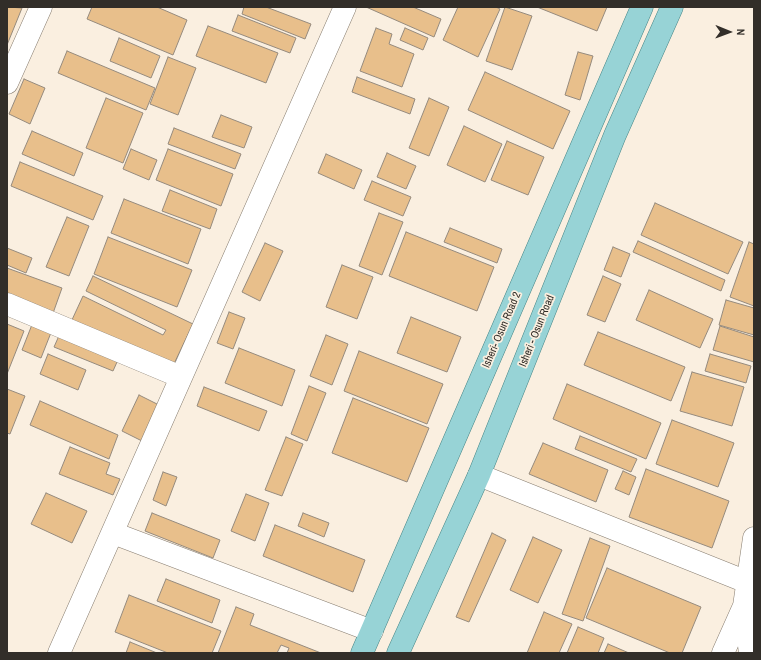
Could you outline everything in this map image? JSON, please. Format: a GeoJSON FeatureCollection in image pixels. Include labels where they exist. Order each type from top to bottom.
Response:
{"type":"FeatureCollection","features":[{"type":"Feature","properties":{"kind":"main road","name":"Isheri- Osun Road 2"},"geometry":{"type":"LineString","coordinates":[[362,653],[642,7]]}},
{"type":"Feature","properties":{"kind":"main road","name":"Isheri - Osun Road"},"geometry":{"type":"LineString","coordinates":[[398,653],[479,475],[615,135],[672,7]]}},
{"type":"Feature","properties":{"kind":"street"},"geometry":{"type":"LineString","coordinates":[[7,83],[41,7]]}},
{"type":"Feature","properties":{"kind":"street"},"geometry":{"type":"LineString","coordinates":[[59,653],[345,7]]}},
{"type":"Feature","properties":{"kind":"street"},"geometry":{"type":"LineString","coordinates":[[7,304],[181,377]]}},
{"type":"Feature","properties":{"kind":"street"},"geometry":{"type":"LineString","coordinates":[[479,475],[747,582]]}},
{"type":"Feature","properties":{"kind":"street"},"geometry":{"type":"LineString","coordinates":[[113,533],[372,631]]}},
{"type":"Feature","properties":{"kind":"street"},"geometry":{"type":"LineString","coordinates":[[750,653],[744,606],[754,538]]}},
{"type":"Feature","properties":{"kind":"street"},"geometry":{"type":"LineString","coordinates":[[723,653],[744,606]]}},
{"type":"Feature","properties":{"kind":"building"},"geometry":{"type":"Polygon","coordinates":[[[8,7],[22,8],[7,45],[7,10],[8,7]]]}},
{"type":"Feature","properties":{"kind":"building"},"geometry":{"type":"Polygon","coordinates":[[[92,7],[157,7],[187,20],[173,55],[87,19],[92,7]]]}},
{"type":"Feature","properties":{"kind":"building"},"geometry":{"type":"Polygon","coordinates":[[[244,7],[266,7],[311,24],[305,39],[242,14],[244,7]]]}},
{"type":"Feature","properties":{"kind":"building"},"geometry":{"type":"Polygon","coordinates":[[[366,7],[413,7],[441,19],[434,37],[366,7]]]}},
{"type":"Feature","properties":{"kind":"building"},"geometry":{"type":"Polygon","coordinates":[[[458,7],[496,7],[500,9],[478,57],[443,40],[458,7]]]}},
{"type":"Feature","properties":{"kind":"building"},"geometry":{"type":"Polygon","coordinates":[[[505,7],[532,16],[512,70],[486,61],[505,7]]]}},
{"type":"Feature","properties":{"kind":"building"},"geometry":{"type":"Polygon","coordinates":[[[537,7],[607,7],[597,31],[537,7]]]}},
{"type":"Feature","properties":{"kind":"building"},"geometry":{"type":"Polygon","coordinates":[[[238,15],[296,38],[290,53],[232,31],[238,15]]]}},
{"type":"Feature","properties":{"kind":"building"},"geometry":{"type":"Polygon","coordinates":[[[208,26],[278,53],[266,83],[196,56],[208,26]]]}},
{"type":"Feature","properties":{"kind":"building"},"geometry":{"type":"Polygon","coordinates":[[[376,28],[392,34],[389,44],[414,54],[402,87],[360,71],[376,28]]]}},
{"type":"Feature","properties":{"kind":"building"},"geometry":{"type":"Polygon","coordinates":[[[405,28],[428,38],[423,50],[400,40],[405,28]]]}},
{"type":"Feature","properties":{"kind":"building"},"geometry":{"type":"Polygon","coordinates":[[[119,38],[160,56],[151,78],[110,61],[119,38]]]}},
{"type":"Feature","properties":{"kind":"building"},"geometry":{"type":"Polygon","coordinates":[[[67,51],[155,88],[146,110],[58,73],[67,51]]]}},
{"type":"Feature","properties":{"kind":"building"},"geometry":{"type":"Polygon","coordinates":[[[578,52],[593,56],[580,100],[565,95],[578,52]]]}},
{"type":"Feature","properties":{"kind":"building"},"geometry":{"type":"Polygon","coordinates":[[[168,57],[196,68],[178,115],[150,104],[168,57]]]}},
{"type":"Feature","properties":{"kind":"building"},"geometry":{"type":"Polygon","coordinates":[[[485,72],[570,111],[553,149],[468,110],[485,72]]]}},
{"type":"Feature","properties":{"kind":"building"},"geometry":{"type":"Polygon","coordinates":[[[357,77],[415,99],[410,114],[352,92],[357,77]]]}},
{"type":"Feature","properties":{"kind":"building"},"geometry":{"type":"Polygon","coordinates":[[[24,79],[45,88],[30,124],[9,114],[24,79]]]}},
{"type":"Feature","properties":{"kind":"building"},"geometry":{"type":"Polygon","coordinates":[[[106,98],[143,113],[123,163],[86,148],[106,98]]]}},
{"type":"Feature","properties":{"kind":"building"},"geometry":{"type":"Polygon","coordinates":[[[429,98],[449,107],[429,156],[409,148],[429,98]]]}},
{"type":"Feature","properties":{"kind":"building"},"geometry":{"type":"Polygon","coordinates":[[[221,115],[252,127],[244,148],[212,137],[221,115]]]}},
{"type":"Feature","properties":{"kind":"building"},"geometry":{"type":"Polygon","coordinates":[[[464,126],[502,144],[485,182],[447,165],[464,126]]]}},
{"type":"Feature","properties":{"kind":"building"},"geometry":{"type":"Polygon","coordinates":[[[174,128],[241,154],[235,169],[168,144],[174,128]]]}},
{"type":"Feature","properties":{"kind":"building"},"geometry":{"type":"Polygon","coordinates":[[[32,131],[83,153],[74,176],[22,154],[32,131]]]}},
{"type":"Feature","properties":{"kind":"building"},"geometry":{"type":"Polygon","coordinates":[[[507,141],[544,157],[528,195],[491,180],[507,141]]]}},
{"type":"Feature","properties":{"kind":"building"},"geometry":{"type":"Polygon","coordinates":[[[131,149],[157,160],[149,180],[123,169],[131,149]]]}},
{"type":"Feature","properties":{"kind":"building"},"geometry":{"type":"Polygon","coordinates":[[[168,149],[233,174],[221,206],[156,180],[168,149]]]}},
{"type":"Feature","properties":{"kind":"building"},"geometry":{"type":"Polygon","coordinates":[[[387,153],[416,166],[406,189],[377,177],[387,153]]]}},
{"type":"Feature","properties":{"kind":"building"},"geometry":{"type":"Polygon","coordinates":[[[326,154],[362,170],[354,189],[318,173],[326,154]]]}},
{"type":"Feature","properties":{"kind":"building"},"geometry":{"type":"Polygon","coordinates":[[[20,162],[103,196],[93,220],[11,186],[20,162]]]}},
{"type":"Feature","properties":{"kind":"building"},"geometry":{"type":"Polygon","coordinates":[[[372,181],[411,197],[403,216],[364,200],[372,181]]]}},
{"type":"Feature","properties":{"kind":"building"},"geometry":{"type":"Polygon","coordinates":[[[170,190],[217,209],[210,229],[162,211],[170,190]]]}},
{"type":"Feature","properties":{"kind":"building"},"geometry":{"type":"Polygon","coordinates":[[[124,199],[201,229],[188,264],[111,233],[124,199]]]}},
{"type":"Feature","properties":{"kind":"building"},"geometry":{"type":"Polygon","coordinates":[[[655,203],[743,242],[728,274],[641,235],[655,203]]]}},
{"type":"Feature","properties":{"kind":"building"},"geometry":{"type":"Polygon","coordinates":[[[379,213],[403,222],[382,275],[359,266],[379,213]]]}},
{"type":"Feature","properties":{"kind":"building"},"geometry":{"type":"Polygon","coordinates":[[[67,217],[89,226],[69,276],[46,267],[67,217]]]}},
{"type":"Feature","properties":{"kind":"building"},"geometry":{"type":"Polygon","coordinates":[[[450,228],[502,249],[497,263],[444,242],[450,228]]]}},
{"type":"Feature","properties":{"kind":"building"},"geometry":{"type":"Polygon","coordinates":[[[406,232],[494,267],[477,311],[389,276],[406,232]]]}},
{"type":"Feature","properties":{"kind":"building"},"geometry":{"type":"Polygon","coordinates":[[[108,237],[192,270],[177,307],[94,274],[108,237]]]}},
{"type":"Feature","properties":{"kind":"building"},"geometry":{"type":"Polygon","coordinates":[[[638,241],[725,280],[721,291],[633,252],[638,241]]]}},
{"type":"Feature","properties":{"kind":"building"},"geometry":{"type":"Polygon","coordinates":[[[749,242],[754,244],[754,306],[730,297],[749,242]]]}},
{"type":"Feature","properties":{"kind":"building"},"geometry":{"type":"Polygon","coordinates":[[[265,243],[283,251],[260,301],[242,292],[265,243]]]}},
{"type":"Feature","properties":{"kind":"building"},"geometry":{"type":"Polygon","coordinates":[[[613,247],[630,254],[621,277],[604,270],[613,247]]]}},
{"type":"Feature","properties":{"kind":"building"},"geometry":{"type":"Polygon","coordinates":[[[7,248],[32,258],[26,273],[7,265],[7,248]]]}},
{"type":"Feature","properties":{"kind":"building"},"geometry":{"type":"Polygon","coordinates":[[[342,265],[373,277],[357,319],[326,307],[342,265]]]}},
{"type":"Feature","properties":{"kind":"building"},"geometry":{"type":"Polygon","coordinates":[[[7,268],[62,288],[52,316],[7,300],[7,268]]]}},
{"type":"Feature","properties":{"kind":"building"},"geometry":{"type":"Polygon","coordinates":[[[93,276],[193,324],[171,370],[71,322],[83,296],[163,335],[166,330],[86,291],[93,276]]]}},
{"type":"Feature","properties":{"kind":"building"},"geometry":{"type":"Polygon","coordinates":[[[603,276],[621,284],[605,322],[587,315],[603,276]]]}},
{"type":"Feature","properties":{"kind":"building"},"geometry":{"type":"Polygon","coordinates":[[[649,290],[713,319],[700,348],[636,320],[649,290]]]}},
{"type":"Feature","properties":{"kind":"building"},"geometry":{"type":"Polygon","coordinates":[[[726,300],[754,308],[754,335],[719,325],[726,300]]]}},
{"type":"Feature","properties":{"kind":"building"},"geometry":{"type":"Polygon","coordinates":[[[229,312],[245,318],[233,349],[217,343],[229,312]]]}},
{"type":"Feature","properties":{"kind":"building"},"geometry":{"type":"Polygon","coordinates":[[[35,317],[54,325],[41,358],[22,350],[35,317]]]}},
{"type":"Feature","properties":{"kind":"building"},"geometry":{"type":"Polygon","coordinates":[[[411,317],[461,337],[447,372],[397,353],[411,317]]]}},
{"type":"Feature","properties":{"kind":"building"},"geometry":{"type":"Polygon","coordinates":[[[7,324],[24,331],[7,374],[7,324]]]}},
{"type":"Feature","properties":{"kind":"building"},"geometry":{"type":"Polygon","coordinates":[[[720,326],[754,337],[754,362],[713,350],[720,326]]]}},
{"type":"Feature","properties":{"kind":"building"},"geometry":{"type":"Polygon","coordinates":[[[62,329],[121,353],[113,371],[54,347],[62,329]]]}},
{"type":"Feature","properties":{"kind":"building"},"geometry":{"type":"Polygon","coordinates":[[[598,332],[685,367],[671,401],[584,365],[598,332]]]}},
{"type":"Feature","properties":{"kind":"building"},"geometry":{"type":"Polygon","coordinates":[[[326,335],[348,344],[332,385],[310,376],[326,335]]]}},
{"type":"Feature","properties":{"kind":"building"},"geometry":{"type":"Polygon","coordinates":[[[239,348],[295,370],[282,406],[225,383],[239,348]]]}},
{"type":"Feature","properties":{"kind":"building"},"geometry":{"type":"Polygon","coordinates":[[[359,351],[443,384],[427,424],[344,391],[359,351]]]}},
{"type":"Feature","properties":{"kind":"building"},"geometry":{"type":"Polygon","coordinates":[[[48,354],[86,370],[78,390],[40,374],[48,354]]]}},
{"type":"Feature","properties":{"kind":"building"},"geometry":{"type":"Polygon","coordinates":[[[710,354],[751,366],[746,383],[705,371],[710,354]]]}},
{"type":"Feature","properties":{"kind":"building"},"geometry":{"type":"Polygon","coordinates":[[[692,372],[744,387],[732,426],[680,411],[692,372]]]}},
{"type":"Feature","properties":{"kind":"building"},"geometry":{"type":"Polygon","coordinates":[[[567,384],[661,423],[646,459],[553,419],[567,384]]]}},
{"type":"Feature","properties":{"kind":"building"},"geometry":{"type":"Polygon","coordinates":[[[309,386],[326,393],[307,441],[291,434],[309,386]]]}},
{"type":"Feature","properties":{"kind":"building"},"geometry":{"type":"Polygon","coordinates":[[[204,387],[267,411],[259,431],[197,406],[204,387]]]}},
{"type":"Feature","properties":{"kind":"building"},"geometry":{"type":"Polygon","coordinates":[[[7,389],[25,396],[10,434],[7,433],[7,389]]]}},
{"type":"Feature","properties":{"kind":"building"},"geometry":{"type":"Polygon","coordinates":[[[139,395],[159,405],[142,441],[122,431],[139,395]]]}},
{"type":"Feature","properties":{"kind":"building"},"geometry":{"type":"Polygon","coordinates":[[[353,398],[429,428],[407,482],[332,453],[353,398]]]}},
{"type":"Feature","properties":{"kind":"building"},"geometry":{"type":"Polygon","coordinates":[[[40,401],[118,435],[109,459],[30,425],[40,401]]]}},
{"type":"Feature","properties":{"kind":"building"},"geometry":{"type":"Polygon","coordinates":[[[672,420],[734,443],[718,487],[656,464],[672,420]]]}},
{"type":"Feature","properties":{"kind":"building"},"geometry":{"type":"Polygon","coordinates":[[[580,436],[637,459],[631,472],[575,449],[580,436]]]}},
{"type":"Feature","properties":{"kind":"building"},"geometry":{"type":"Polygon","coordinates":[[[286,437],[303,444],[282,496],[265,490],[286,437]]]}},
{"type":"Feature","properties":{"kind":"building"},"geometry":{"type":"Polygon","coordinates":[[[543,443],[608,470],[596,502],[529,474],[543,443]]]}},
{"type":"Feature","properties":{"kind":"building"},"geometry":{"type":"Polygon","coordinates":[[[70,447],[110,463],[106,474],[120,479],[113,495],[59,474],[70,447]]]}},
{"type":"Feature","properties":{"kind":"building"},"geometry":{"type":"Polygon","coordinates":[[[646,469],[729,501],[712,548],[629,517],[646,469]]]}},
{"type":"Feature","properties":{"kind":"building"},"geometry":{"type":"Polygon","coordinates":[[[623,471],[636,477],[629,495],[615,489],[623,471]]]}},
{"type":"Feature","properties":{"kind":"building"},"geometry":{"type":"Polygon","coordinates":[[[163,472],[177,477],[166,506],[153,500],[163,472]]]}},
{"type":"Feature","properties":{"kind":"building"},"geometry":{"type":"Polygon","coordinates":[[[46,493],[87,511],[72,543],[31,524],[46,493]]]}},
{"type":"Feature","properties":{"kind":"building"},"geometry":{"type":"Polygon","coordinates":[[[246,494],[269,503],[255,541],[231,531],[246,494]]]}},
{"type":"Feature","properties":{"kind":"building"},"geometry":{"type":"Polygon","coordinates":[[[152,513],[220,540],[213,558],[145,531],[152,513]]]}},
{"type":"Feature","properties":{"kind":"building"},"geometry":{"type":"Polygon","coordinates":[[[303,513],[329,523],[324,537],[298,526],[303,513]]]}},
{"type":"Feature","properties":{"kind":"building"},"geometry":{"type":"Polygon","coordinates":[[[275,525],[365,560],[353,592],[263,556],[275,525]]]}},
{"type":"Feature","properties":{"kind":"building"},"geometry":{"type":"Polygon","coordinates":[[[492,533],[506,540],[469,622],[456,617],[492,533]]]}},
{"type":"Feature","properties":{"kind":"building"},"geometry":{"type":"Polygon","coordinates":[[[533,537],[562,550],[538,603],[510,590],[533,537]]]}},
{"type":"Feature","properties":{"kind":"building"},"geometry":{"type":"Polygon","coordinates":[[[590,538],[610,546],[583,621],[562,614],[590,538]]]}},
{"type":"Feature","properties":{"kind":"building"},"geometry":{"type":"Polygon","coordinates":[[[607,568],[701,607],[682,653],[670,653],[586,618],[607,568]]]}},
{"type":"Feature","properties":{"kind":"building"},"geometry":{"type":"Polygon","coordinates":[[[166,579],[220,600],[212,623],[157,601],[166,579]]]}},
{"type":"Feature","properties":{"kind":"building"},"geometry":{"type":"Polygon","coordinates":[[[129,595],[221,631],[212,653],[168,653],[115,632],[129,595]]]}},
{"type":"Feature","properties":{"kind":"building"},"geometry":{"type":"Polygon","coordinates":[[[236,607],[254,614],[250,625],[321,653],[287,653],[289,648],[281,645],[277,653],[218,653],[236,607]]]}},
{"type":"Feature","properties":{"kind":"building"},"geometry":{"type":"Polygon","coordinates":[[[544,612],[572,624],[559,653],[527,653],[544,612]]]}},
{"type":"Feature","properties":{"kind":"building"},"geometry":{"type":"Polygon","coordinates":[[[578,627],[604,638],[598,653],[567,653],[578,627]]]}},
{"type":"Feature","properties":{"kind":"building"},"geometry":{"type":"Polygon","coordinates":[[[130,642],[157,653],[126,653],[130,642]]]}},
{"type":"Feature","properties":{"kind":"building"},"geometry":{"type":"Polygon","coordinates":[[[608,644],[629,653],[604,653],[608,644]]]}}]}
